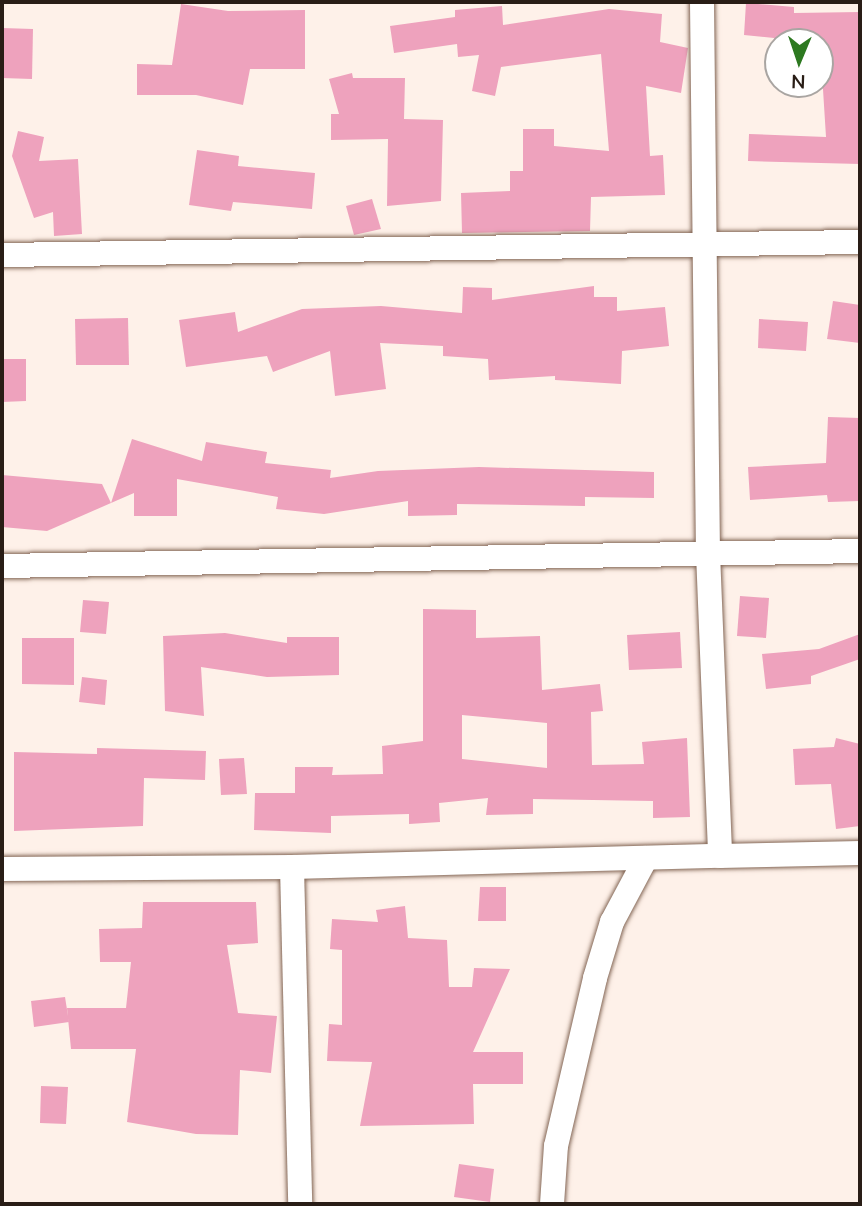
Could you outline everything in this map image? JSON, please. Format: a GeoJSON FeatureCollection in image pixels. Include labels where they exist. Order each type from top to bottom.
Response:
{"type":"FeatureCollection","features":[{"type":"Feature","properties":{"kind":"street"},"geometry":{"type":"LineString","coordinates":[[702,2],[708,246],[708,553],[720,856]]}},
{"type":"Feature","properties":{"kind":"street"},"geometry":{"type":"LineString","coordinates":[[2,255],[860,242]]}},
{"type":"Feature","properties":{"kind":"street"},"geometry":{"type":"LineString","coordinates":[[2,566],[860,551]]}},
{"type":"Feature","properties":{"kind":"street"},"geometry":{"type":"LineString","coordinates":[[2,869],[292,867],[860,853]]}},
{"type":"Feature","properties":{"kind":"street"},"geometry":{"type":"LineString","coordinates":[[552,1204],[556,1146],[595,978],[612,922],[646,858]]}},
{"type":"Feature","properties":{"kind":"street"},"geometry":{"type":"LineString","coordinates":[[292,867],[300,1204]]}},
{"type":"Feature","properties":{"kind":"building"},"geometry":{"type":"Polygon","coordinates":[[[746,3],[794,7],[794,13],[860,12],[860,164],[748,161],[749,134],[826,137],[824,98],[834,98],[834,28],[764,28],[764,37],[744,35],[746,3]]]}},
{"type":"Feature","properties":{"kind":"building"},"geometry":{"type":"Polygon","coordinates":[[[181,4],[228,11],[305,10],[305,69],[250,69],[243,105],[196,95],[137,95],[137,64],[172,65],[181,4]]]}},
{"type":"Feature","properties":{"kind":"building"},"geometry":{"type":"Polygon","coordinates":[[[502,6],[503,25],[609,9],[662,14],[660,42],[688,48],[681,93],[646,86],[650,156],[663,155],[665,195],[591,197],[590,231],[462,233],[461,193],[510,191],[510,171],[523,171],[523,129],[554,129],[554,146],[609,151],[601,54],[501,67],[495,96],[472,91],[479,55],[458,57],[457,44],[394,53],[390,26],[455,17],[455,10],[502,6]]]}},
{"type":"Feature","properties":{"kind":"building"},"geometry":{"type":"Polygon","coordinates":[[[2,28],[33,29],[32,79],[2,78],[2,28]]]}},
{"type":"Feature","properties":{"kind":"building"},"geometry":{"type":"Polygon","coordinates":[[[352,73],[353,78],[405,78],[404,119],[443,120],[441,201],[387,206],[388,139],[331,140],[331,114],[339,114],[329,79],[352,73]]]}},
{"type":"Feature","properties":{"kind":"building"},"geometry":{"type":"Polygon","coordinates":[[[18,131],[44,137],[39,161],[78,159],[82,234],[54,236],[53,212],[34,218],[12,156],[18,131]]]}},
{"type":"Feature","properties":{"kind":"building"},"geometry":{"type":"Polygon","coordinates":[[[197,150],[239,156],[238,166],[315,173],[312,209],[233,202],[231,211],[189,205],[197,150]]]}},
{"type":"Feature","properties":{"kind":"building"},"geometry":{"type":"Polygon","coordinates":[[[372,199],[381,229],[354,235],[346,206],[372,199]]]}},
{"type":"Feature","properties":{"kind":"building"},"geometry":{"type":"Polygon","coordinates":[[[594,286],[594,297],[617,297],[617,311],[665,307],[669,346],[622,351],[621,384],[555,380],[555,376],[489,380],[488,359],[443,356],[443,346],[380,343],[386,389],[335,396],[330,351],[273,372],[267,356],[186,367],[179,320],[235,312],[238,332],[302,309],[381,306],[462,313],[463,287],[492,288],[492,300],[594,286]]]}},
{"type":"Feature","properties":{"kind":"building"},"geometry":{"type":"Polygon","coordinates":[[[833,301],[860,305],[860,343],[827,339],[833,301]]]}},
{"type":"Feature","properties":{"kind":"building"},"geometry":{"type":"Polygon","coordinates":[[[128,318],[129,365],[76,365],[75,319],[128,318]]]}},
{"type":"Feature","properties":{"kind":"building"},"geometry":{"type":"Polygon","coordinates":[[[759,319],[808,322],[806,351],[758,348],[759,319]]]}},
{"type":"Feature","properties":{"kind":"building"},"geometry":{"type":"Polygon","coordinates":[[[2,359],[26,359],[26,401],[2,402],[2,359]]]}},
{"type":"Feature","properties":{"kind":"building"},"geometry":{"type":"Polygon","coordinates":[[[828,417],[860,418],[860,501],[828,502],[827,495],[750,500],[748,467],[826,463],[828,417]]]}},
{"type":"Feature","properties":{"kind":"building"},"geometry":{"type":"Polygon","coordinates":[[[132,439],[202,461],[206,442],[267,452],[265,463],[331,470],[330,478],[378,471],[479,467],[654,472],[654,498],[585,497],[585,506],[457,504],[457,515],[408,516],[408,501],[324,514],[276,509],[278,497],[177,479],[177,516],[134,516],[134,493],[111,503],[132,439]]]}},
{"type":"Feature","properties":{"kind":"building"},"geometry":{"type":"Polygon","coordinates":[[[2,475],[102,484],[111,503],[47,531],[2,527],[2,475]]]}},
{"type":"Feature","properties":{"kind":"building"},"geometry":{"type":"Polygon","coordinates":[[[740,596],[769,598],[766,638],[737,636],[740,596]]]}},
{"type":"Feature","properties":{"kind":"building"},"geometry":{"type":"Polygon","coordinates":[[[83,600],[109,602],[106,634],[80,632],[83,600]]]}},
{"type":"Feature","properties":{"kind":"building"},"geometry":{"type":"Polygon","coordinates":[[[423,609],[476,610],[476,638],[540,636],[542,690],[600,684],[603,711],[591,712],[592,765],[644,764],[642,742],[687,738],[690,817],[653,818],[653,801],[533,799],[533,814],[486,815],[488,798],[439,803],[440,822],[409,824],[409,814],[331,816],[331,833],[254,830],[255,793],[295,793],[295,767],[333,767],[332,775],[383,774],[382,746],[423,741],[423,609]],[[462,715],[462,759],[547,768],[547,723],[462,715]]]}},
{"type":"Feature","properties":{"kind":"building"},"geometry":{"type":"Polygon","coordinates":[[[680,632],[682,668],[629,670],[627,635],[680,632]]]}},
{"type":"Feature","properties":{"kind":"building"},"geometry":{"type":"Polygon","coordinates":[[[225,633],[287,643],[287,637],[339,637],[339,675],[267,677],[201,667],[204,716],[165,711],[163,636],[225,633]]]}},
{"type":"Feature","properties":{"kind":"building"},"geometry":{"type":"Polygon","coordinates":[[[860,634],[860,659],[811,676],[811,684],[766,689],[762,654],[819,649],[860,634]]]}},
{"type":"Feature","properties":{"kind":"building"},"geometry":{"type":"Polygon","coordinates":[[[22,638],[74,638],[74,685],[22,684],[22,638]]]}},
{"type":"Feature","properties":{"kind":"building"},"geometry":{"type":"Polygon","coordinates":[[[82,677],[107,680],[105,705],[79,702],[82,677]]]}},
{"type":"Feature","properties":{"kind":"building"},"geometry":{"type":"Polygon","coordinates":[[[836,738],[860,744],[860,826],[836,829],[831,784],[795,785],[793,749],[834,747],[836,738]]]}},
{"type":"Feature","properties":{"kind":"building"},"geometry":{"type":"Polygon","coordinates":[[[97,748],[206,751],[205,780],[144,778],[143,826],[14,831],[14,752],[97,754],[97,748]]]}},
{"type":"Feature","properties":{"kind":"building"},"geometry":{"type":"Polygon","coordinates":[[[244,758],[247,794],[221,795],[219,759],[244,758]]]}},
{"type":"Feature","properties":{"kind":"building"},"geometry":{"type":"Polygon","coordinates":[[[480,887],[506,887],[506,921],[478,921],[480,887]]]}},
{"type":"Feature","properties":{"kind":"building"},"geometry":{"type":"Polygon","coordinates":[[[143,902],[256,902],[258,943],[227,945],[238,1013],[277,1016],[271,1073],[240,1070],[238,1135],[196,1134],[127,1122],[136,1049],[71,1049],[67,1008],[126,1008],[131,962],[100,962],[99,929],[142,928],[143,902]]]}},
{"type":"Feature","properties":{"kind":"building"},"geometry":{"type":"Polygon","coordinates":[[[405,906],[408,938],[447,940],[449,987],[472,987],[474,968],[510,969],[473,1052],[523,1052],[523,1084],[473,1084],[474,1124],[360,1126],[372,1062],[327,1061],[329,1024],[342,1025],[342,950],[330,949],[332,919],[378,922],[376,910],[405,906]]]}},
{"type":"Feature","properties":{"kind":"building"},"geometry":{"type":"Polygon","coordinates":[[[65,997],[69,1022],[34,1027],[31,1001],[65,997]]]}},
{"type":"Feature","properties":{"kind":"building"},"geometry":{"type":"Polygon","coordinates":[[[41,1086],[68,1087],[66,1124],[40,1123],[41,1086]]]}},
{"type":"Feature","properties":{"kind":"building"},"geometry":{"type":"Polygon","coordinates":[[[459,1164],[494,1169],[490,1202],[454,1197],[459,1164]]]}}]}
